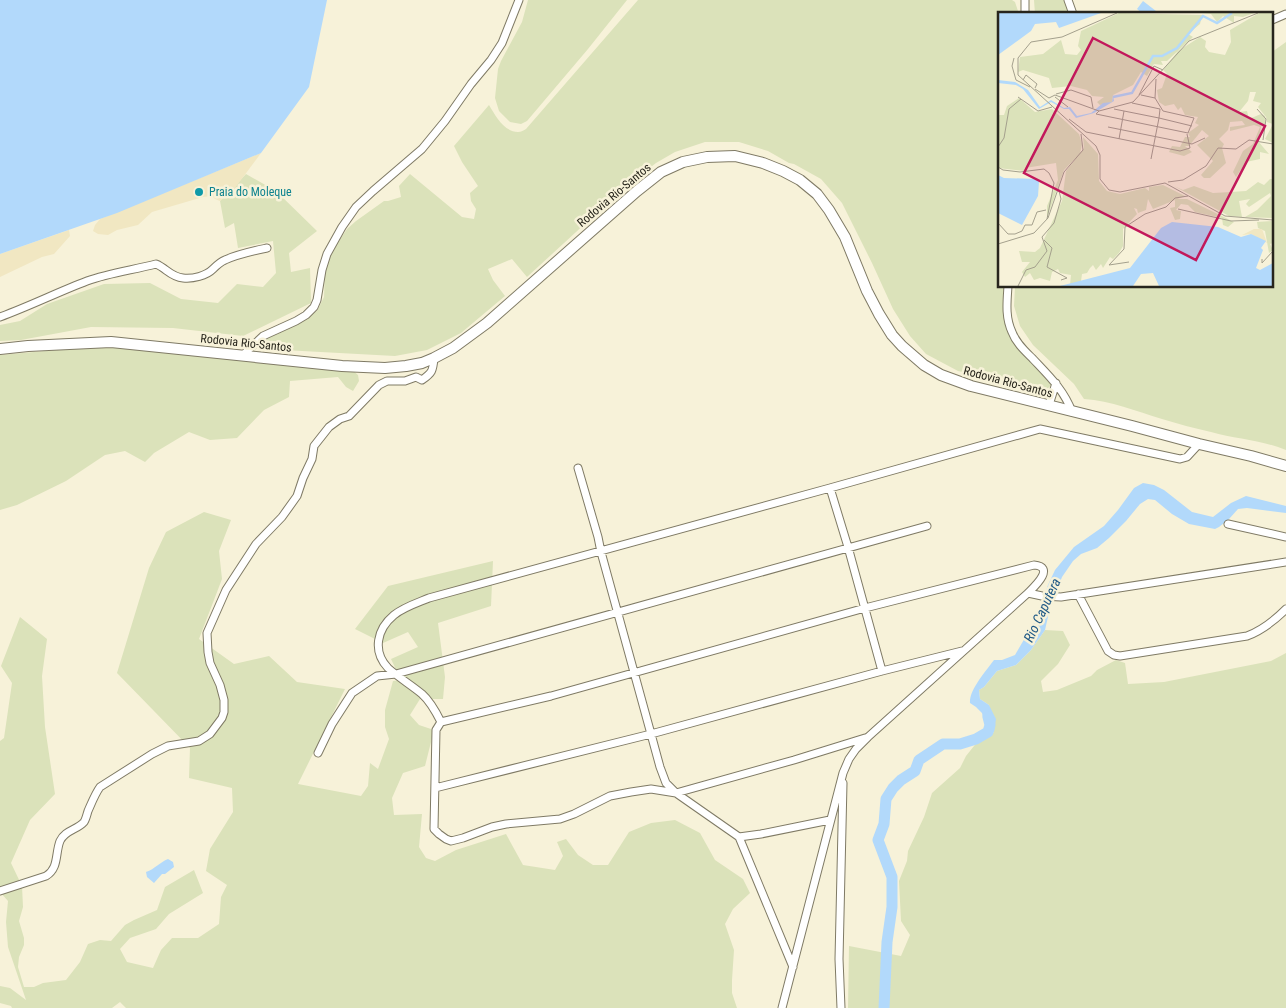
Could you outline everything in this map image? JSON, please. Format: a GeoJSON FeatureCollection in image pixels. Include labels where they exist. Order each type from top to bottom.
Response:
{"type":"FeatureCollection","features":[{"type":"Feature","properties":{"kind":"highway","name":"Rodovia Rio-Santos"},"geometry":{"type":"LineString","coordinates":[[0,349],[111,342],[342,366],[385,368],[422,363],[453,348],[487,323],[661,172],[683,162],[707,156],[735,156],[763,163],[783,171],[800,180],[817,194],[845,237],[878,314],[892,335],[924,365],[941,375],[971,386],[1286,466]]}},
{"type":"Feature","properties":{"kind":"street"},"geometry":{"type":"LineString","coordinates":[[243,355],[262,336],[296,322],[314,307],[327,254],[342,227],[356,207],[422,150],[445,121],[502,43],[519,0]]}},
{"type":"Feature","properties":{"kind":"street"},"geometry":{"type":"LineString","coordinates":[[1274,19],[1286,14]]}},
{"type":"Feature","properties":{"kind":"street"},"geometry":{"type":"LineString","coordinates":[[0,317],[88,281],[109,275],[156,264],[170,274],[183,278],[204,275],[223,260],[239,254],[267,248]]}},
{"type":"Feature","properties":{"kind":"street"},"geometry":{"type":"LineString","coordinates":[[1008,288],[1007,317],[1012,332],[1024,350],[1056,383],[1068,401],[1072,412]]}},
{"type":"Feature","properties":{"kind":"street"},"geometry":{"type":"LineString","coordinates":[[0,891],[46,876],[52,872],[55,867],[61,839],[85,821],[95,794],[100,787],[168,746],[199,741],[210,734],[222,718],[224,700],[220,685],[210,663],[207,633],[226,590],[256,544],[282,517],[297,496],[312,459],[314,446],[329,427],[340,419],[349,416],[375,388],[387,381],[416,377],[422,380],[433,370],[434,358]]}},
{"type":"Feature","properties":{"kind":"street"},"geometry":{"type":"LineString","coordinates":[[385,368],[392,380]]}},
{"type":"Feature","properties":{"kind":"street"},"geometry":{"type":"LineString","coordinates":[[1049,405],[1056,383]]}},
{"type":"Feature","properties":{"kind":"street"},"geometry":{"type":"LineString","coordinates":[[441,722],[422,694],[381,660],[378,649],[380,632],[394,615],[429,598],[601,552],[1040,429],[1180,459],[1187,457],[1199,444]]}},
{"type":"Feature","properties":{"kind":"street"},"geometry":{"type":"LineString","coordinates":[[578,468],[666,783],[676,793],[739,837],[793,967]]}},
{"type":"Feature","properties":{"kind":"street"},"geometry":{"type":"LineString","coordinates":[[830,488],[882,671]]}},
{"type":"Feature","properties":{"kind":"street"},"geometry":{"type":"LineString","coordinates":[[1228,524],[1286,537]]}},
{"type":"Feature","properties":{"kind":"street"},"geometry":{"type":"LineString","coordinates":[[318,753],[332,724],[352,693],[377,676],[396,674],[927,526]]}},
{"type":"Feature","properties":{"kind":"street"},"geometry":{"type":"LineString","coordinates":[[1028,593],[1061,597],[1286,562]]}},
{"type":"Feature","properties":{"kind":"street"},"geometry":{"type":"LineString","coordinates":[[782,1008],[830,820],[843,773],[849,759],[868,737],[1028,593],[1043,577],[1042,569],[1034,565],[865,608],[551,696],[441,722],[436,730],[434,829],[451,841],[506,824],[560,819],[610,796],[651,789],[676,793],[868,737]]}},
{"type":"Feature","properties":{"kind":"street"},"geometry":{"type":"LineString","coordinates":[[1078,594],[1108,651],[1114,655],[1247,636],[1269,625],[1286,609]]}},
{"type":"Feature","properties":{"kind":"street"},"geometry":{"type":"LineString","coordinates":[[435,788],[651,734],[965,650]]}},
{"type":"Feature","properties":{"kind":"street"},"geometry":{"type":"LineString","coordinates":[[840,1008],[839,959],[843,773]]}},
{"type":"Feature","properties":{"kind":"street"},"geometry":{"type":"LineString","coordinates":[[739,837],[830,820]]}},
{"type":"Feature","properties":{"kind":"green space"},"geometry":{"type":"Polygon","coordinates":[[[528,0],[627,0],[527,121],[521,124],[510,122],[499,111],[495,98],[498,69],[522,22],[528,0]]]}},
{"type":"Feature","properties":{"kind":"green space"},"geometry":{"type":"Polygon","coordinates":[[[638,0],[1012,0],[1015,2],[1018,12],[998,12],[998,288],[1004,288],[1003,293],[1006,329],[1052,384],[1048,388],[1039,389],[1039,385],[1033,384],[1031,387],[958,371],[926,354],[910,336],[893,309],[842,203],[821,179],[768,151],[739,142],[705,142],[675,152],[656,163],[624,188],[527,277],[512,259],[488,269],[493,280],[505,296],[461,333],[427,350],[395,356],[265,349],[257,346],[258,341],[317,311],[324,297],[325,270],[333,250],[347,229],[384,201],[401,197],[399,186],[410,174],[462,217],[474,219],[476,209],[471,201],[470,193],[478,186],[454,146],[489,105],[508,129],[518,132],[526,129],[638,0]]]}},
{"type":"Feature","properties":{"kind":"green space"},"geometry":{"type":"Polygon","coordinates":[[[1034,0],[1065,0],[1068,12],[1035,12],[1034,0]]]}},
{"type":"Feature","properties":{"kind":"green space"},"geometry":{"type":"Polygon","coordinates":[[[1286,42],[1286,450],[1268,444],[1186,426],[1114,404],[1084,399],[1074,384],[1033,345],[1020,326],[1014,306],[1015,288],[1274,288],[1274,51],[1286,42]]]}},
{"type":"Feature","properties":{"kind":"green space"},"geometry":{"type":"Polygon","coordinates":[[[246,174],[276,191],[317,231],[289,253],[291,272],[310,268],[311,303],[243,336],[173,328],[91,327],[21,340],[0,341],[0,325],[20,321],[47,304],[104,284],[150,283],[181,299],[218,303],[237,284],[263,287],[276,273],[273,241],[238,248],[234,223],[225,228],[220,201],[246,174]]]}},
{"type":"Feature","properties":{"kind":"green space"},"geometry":{"type":"Polygon","coordinates":[[[108,346],[351,369],[358,375],[359,381],[353,391],[346,387],[338,377],[290,381],[289,397],[264,410],[237,438],[210,440],[189,432],[154,453],[145,462],[125,451],[105,455],[66,481],[17,505],[0,510],[0,355],[108,346]]]}},
{"type":"Feature","properties":{"kind":"green space"},"geometry":{"type":"Polygon","coordinates":[[[204,512],[231,520],[219,551],[222,579],[199,639],[234,664],[269,656],[297,682],[345,689],[298,784],[361,796],[368,786],[370,763],[378,769],[389,739],[385,727],[385,710],[393,681],[401,680],[391,659],[418,647],[408,632],[383,643],[355,629],[388,586],[493,561],[491,606],[438,623],[445,677],[443,699],[420,699],[410,715],[419,725],[434,730],[425,766],[403,773],[392,798],[394,815],[422,814],[419,847],[426,858],[435,861],[456,850],[506,834],[523,865],[555,870],[563,856],[557,842],[566,839],[578,855],[593,865],[608,865],[629,832],[651,823],[675,820],[700,833],[715,860],[743,879],[750,893],[733,909],[725,924],[734,950],[732,993],[737,1008],[126,1008],[120,1002],[112,1008],[12,1008],[0,1003],[0,986],[10,988],[26,1000],[8,947],[6,922],[8,901],[0,892],[0,741],[4,738],[12,683],[1,666],[20,617],[47,639],[42,676],[45,727],[55,794],[30,820],[11,863],[22,886],[23,907],[19,921],[24,945],[19,957],[18,967],[24,987],[34,987],[43,983],[66,980],[80,962],[88,944],[100,940],[111,941],[125,925],[157,910],[165,887],[194,870],[203,893],[169,914],[156,929],[130,938],[120,949],[127,962],[153,968],[161,950],[172,938],[198,938],[219,924],[221,897],[227,885],[206,871],[210,849],[233,812],[232,788],[189,778],[190,748],[117,673],[149,568],[166,532],[204,512]]]}},
{"type":"Feature","properties":{"kind":"green space"},"geometry":{"type":"Polygon","coordinates":[[[1045,630],[1063,631],[1070,645],[1058,664],[1041,681],[1043,692],[1057,690],[1091,676],[1097,670],[1116,660],[1125,663],[1128,684],[1164,682],[1271,661],[1286,653],[1286,1008],[848,1008],[849,946],[901,956],[910,935],[901,921],[899,881],[907,861],[908,851],[924,817],[932,793],[960,768],[966,756],[978,741],[994,732],[989,705],[980,699],[979,690],[984,687],[997,671],[1016,665],[1031,650],[1045,630]]]}},
{"type":"Feature","properties":{"kind":"sand","name":"Praia do Moleque"},"geometry":{"type":"Polygon","coordinates":[[[261,153],[235,188],[220,201],[212,196],[203,197],[152,212],[138,225],[117,230],[108,235],[98,234],[93,231],[100,219],[261,153]]]}},
{"type":"Feature","properties":{"kind":"sand"},"geometry":{"type":"Polygon","coordinates":[[[69,230],[70,236],[54,254],[42,257],[0,277],[0,254],[69,230]]]}},
{"type":"Feature","properties":{"kind":"water"},"geometry":{"type":"Polygon","coordinates":[[[0,0],[327,0],[309,87],[261,153],[117,213],[0,254],[0,0]]]}},
{"type":"Feature","properties":{"kind":"water"},"geometry":{"type":"Polygon","coordinates":[[[1143,1],[1156,11],[1141,12],[1137,9],[1143,1]]]}},
{"type":"Feature","properties":{"kind":"water"},"geometry":{"type":"Polygon","coordinates":[[[1143,483],[1154,485],[1164,490],[1192,512],[1213,517],[1231,503],[1246,496],[1286,506],[1286,513],[1247,508],[1238,509],[1229,519],[1215,529],[1189,524],[1172,514],[1155,500],[1148,499],[1140,504],[1109,538],[1097,548],[1081,554],[1073,561],[1062,577],[1050,608],[1045,630],[1031,650],[1016,665],[997,671],[984,687],[979,690],[980,699],[989,705],[996,719],[994,732],[988,732],[988,723],[983,718],[982,713],[970,703],[972,692],[994,660],[1002,660],[1015,655],[1036,619],[1055,570],[1074,547],[1104,526],[1134,488],[1143,483]]]}},
{"type":"Feature","properties":{"kind":"water"},"geometry":{"type":"Polygon","coordinates":[[[168,859],[173,862],[174,867],[165,874],[162,874],[154,883],[147,877],[146,872],[168,859]]]}},
{"type":"Feature","properties":{"kind":"waterway","name":"Rio Caputera"},"geometry":{"type":"LineString","coordinates":[[884,1008],[887,942],[892,907],[892,877],[878,840],[884,824],[886,799],[901,780],[915,771],[919,760],[943,744],[960,744],[976,739],[988,732],[990,725],[988,717]]}},
{"type":"Feature","properties":{"kind":"place","name":"Praia do Moleque"},"geometry":{"type":"Point","coordinates":[199,192]}}]}
